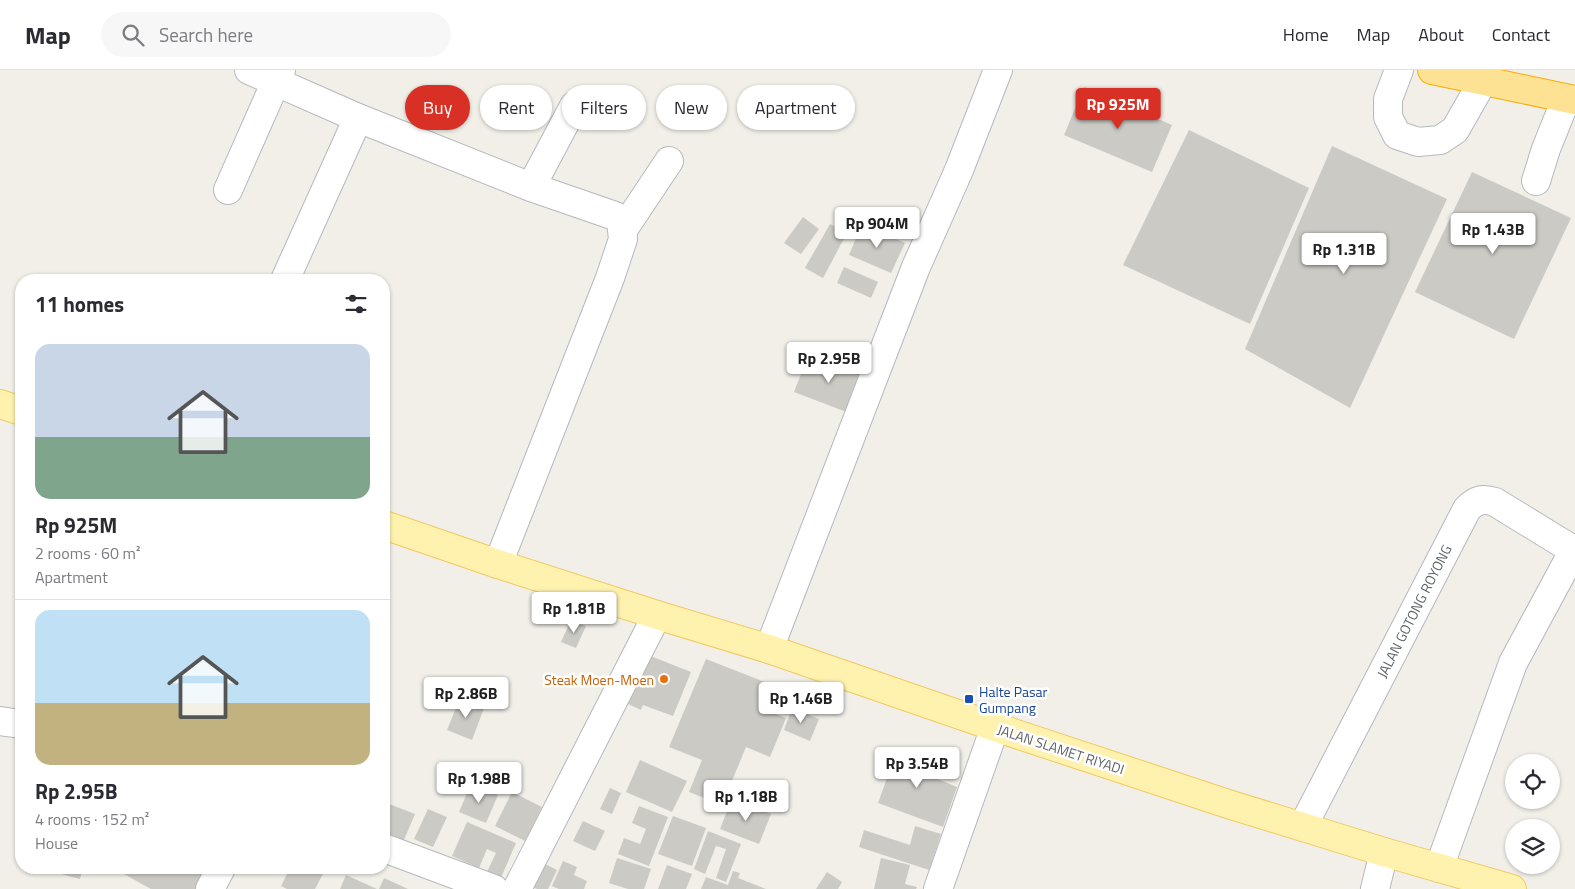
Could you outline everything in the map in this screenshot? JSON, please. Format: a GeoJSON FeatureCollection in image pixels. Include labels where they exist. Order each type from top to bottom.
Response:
{"type":"FeatureCollection","features":[{"type":"Feature","properties":{"kind":"highway"},"geometry":{"type":"LineString","coordinates":[[1432,70],[1571,99]]}},
{"type":"Feature","properties":{"kind":"main road"},"geometry":{"type":"LineString","coordinates":[[0,404],[15,409]]}},
{"type":"Feature","properties":{"kind":"main road","name":"JALAN SLAMET RIYADI"},"geometry":{"type":"LineString","coordinates":[[390,527],[498,564],[769,649],[995,727],[1228,804],[1512,889]]}},
{"type":"Feature","properties":{"kind":"street"},"geometry":{"type":"LineString","coordinates":[[249,70],[279,76],[358,118],[531,187],[615,216],[621,221],[623,239],[610,278],[498,564]]}},
{"type":"Feature","properties":{"kind":"street"},"geometry":{"type":"LineString","coordinates":[[769,649],[916,267],[959,170],[998,70]]}},
{"type":"Feature","properties":{"kind":"street"},"geometry":{"type":"LineString","coordinates":[[1399,70],[1388,99],[1388,117],[1397,135],[1418,142],[1440,140],[1455,130],[1483,81]]}},
{"type":"Feature","properties":{"kind":"street"},"geometry":{"type":"LineString","coordinates":[[228,190],[279,76]]}},
{"type":"Feature","properties":{"kind":"street"},"geometry":{"type":"LineString","coordinates":[[1536,181],[1546,149],[1571,99]]}},
{"type":"Feature","properties":{"kind":"street"},"geometry":{"type":"LineString","coordinates":[[288,274],[358,118]]}},
{"type":"Feature","properties":{"kind":"street"},"geometry":{"type":"LineString","coordinates":[[531,187],[562,129]]}},
{"type":"Feature","properties":{"kind":"street"},"geometry":{"type":"LineString","coordinates":[[623,230],[669,161]]}},
{"type":"Feature","properties":{"kind":"street","name":"JALAN GOTONG ROYONG"},"geometry":{"type":"LineString","coordinates":[[1303,826],[1466,509],[1475,501],[1484,499],[1495,502],[1574,551]]}},
{"type":"Feature","properties":{"kind":"street"},"geometry":{"type":"LineString","coordinates":[[1439,868],[1513,663],[1574,551]]}},
{"type":"Feature","properties":{"kind":"street"},"geometry":{"type":"LineString","coordinates":[[517,889],[657,615]]}},
{"type":"Feature","properties":{"kind":"street"},"geometry":{"type":"LineString","coordinates":[[0,721],[15,723]]}},
{"type":"Feature","properties":{"kind":"street"},"geometry":{"type":"LineString","coordinates":[[938,889],[995,727]]}},
{"type":"Feature","properties":{"kind":"street"},"geometry":{"type":"LineString","coordinates":[[390,850],[494,889]]}},
{"type":"Feature","properties":{"kind":"street"},"geometry":{"type":"LineString","coordinates":[[1374,889],[1384,852]]}},
{"type":"Feature","properties":{"kind":"street"},"geometry":{"type":"LineString","coordinates":[[210,889],[218,874]]}},
{"type":"Feature","properties":{"kind":"building"},"geometry":{"type":"Polygon","coordinates":[[[1084,87],[1172,125],[1152,172],[1064,135],[1084,87]]]}},
{"type":"Feature","properties":{"kind":"building"},"geometry":{"type":"Polygon","coordinates":[[[1189,130],[1309,188],[1250,324],[1123,265],[1189,130]]]}},
{"type":"Feature","properties":{"kind":"building"},"geometry":{"type":"Polygon","coordinates":[[[1332,146],[1447,199],[1350,408],[1245,349],[1332,146]]]}},
{"type":"Feature","properties":{"kind":"building"},"geometry":{"type":"Polygon","coordinates":[[[1472,172],[1571,218],[1514,339],[1415,292],[1472,172]]]}},
{"type":"Feature","properties":{"kind":"building"},"geometry":{"type":"Polygon","coordinates":[[[803,217],[819,229],[801,254],[784,243],[803,217]]]}},
{"type":"Feature","properties":{"kind":"building"},"geometry":{"type":"Polygon","coordinates":[[[830,224],[847,233],[823,278],[805,268],[830,224]]]}},
{"type":"Feature","properties":{"kind":"building"},"geometry":{"type":"Polygon","coordinates":[[[862,224],[905,243],[891,273],[849,255],[862,224]]]}},
{"type":"Feature","properties":{"kind":"building"},"geometry":{"type":"Polygon","coordinates":[[[844,267],[878,282],[871,298],[837,283],[844,267]]]}},
{"type":"Feature","properties":{"kind":"building"},"geometry":{"type":"Polygon","coordinates":[[[809,354],[863,375],[849,413],[794,392],[809,354]]]}},
{"type":"Feature","properties":{"kind":"building"},"geometry":{"type":"Polygon","coordinates":[[[571,620],[586,626],[576,648],[561,642],[571,620]]]}},
{"type":"Feature","properties":{"kind":"building"},"geometry":{"type":"Polygon","coordinates":[[[648,655],[691,672],[673,716],[643,705],[641,710],[628,704],[648,655]]]}},
{"type":"Feature","properties":{"kind":"building"},"geometry":{"type":"Polygon","coordinates":[[[706,659],[772,685],[762,709],[786,718],[770,757],[746,747],[722,805],[689,792],[702,760],[669,747],[706,659]]]}},
{"type":"Feature","properties":{"kind":"building"},"geometry":{"type":"Polygon","coordinates":[[[460,698],[484,708],[472,740],[447,730],[460,698]]]}},
{"type":"Feature","properties":{"kind":"building"},"geometry":{"type":"Polygon","coordinates":[[[792,708],[819,719],[810,741],[784,730],[792,708]]]}},
{"type":"Feature","properties":{"kind":"building"},"geometry":{"type":"Polygon","coordinates":[[[898,748],[941,763],[935,778],[957,787],[943,827],[878,803],[898,748]]]}},
{"type":"Feature","properties":{"kind":"building"},"geometry":{"type":"Polygon","coordinates":[[[640,760],[687,781],[672,812],[626,792],[640,760]]]}},
{"type":"Feature","properties":{"kind":"building"},"geometry":{"type":"Polygon","coordinates":[[[471,784],[498,795],[486,823],[459,812],[471,784]]]}},
{"type":"Feature","properties":{"kind":"building"},"geometry":{"type":"Polygon","coordinates":[[[610,788],[621,793],[612,814],[600,809],[610,788]]]}},
{"type":"Feature","properties":{"kind":"building"},"geometry":{"type":"Polygon","coordinates":[[[512,792],[542,807],[525,841],[495,826],[512,792]]]}},
{"type":"Feature","properties":{"kind":"building"},"geometry":{"type":"Polygon","coordinates":[[[732,799],[771,814],[759,844],[720,829],[732,799]]]}},
{"type":"Feature","properties":{"kind":"building"},"geometry":{"type":"Polygon","coordinates":[[[390,804],[415,814],[403,842],[390,837],[390,804]]]}},
{"type":"Feature","properties":{"kind":"building"},"geometry":{"type":"Polygon","coordinates":[[[639,806],[668,817],[649,866],[618,854],[624,838],[640,844],[646,829],[632,823],[639,806]]]}},
{"type":"Feature","properties":{"kind":"building"},"geometry":{"type":"Polygon","coordinates":[[[428,809],[447,817],[433,847],[414,839],[428,809]]]}},
{"type":"Feature","properties":{"kind":"building"},"geometry":{"type":"Polygon","coordinates":[[[673,816],[706,828],[692,866],[658,854],[673,816]]]}},
{"type":"Feature","properties":{"kind":"building"},"geometry":{"type":"Polygon","coordinates":[[[583,821],[605,831],[595,851],[573,841],[583,821]]]}},
{"type":"Feature","properties":{"kind":"building"},"geometry":{"type":"Polygon","coordinates":[[[467,822],[516,843],[500,880],[486,874],[496,853],[487,849],[479,868],[452,856],[467,822]]]}},
{"type":"Feature","properties":{"kind":"building"},"geometry":{"type":"Polygon","coordinates":[[[915,826],[941,834],[929,870],[859,847],[864,830],[910,845],[915,826]]]}},
{"type":"Feature","properties":{"kind":"building"},"geometry":{"type":"Polygon","coordinates":[[[708,831],[741,844],[726,882],[716,878],[726,849],[716,846],[705,874],[694,869],[708,831]]]}},
{"type":"Feature","properties":{"kind":"building"},"geometry":{"type":"Polygon","coordinates":[[[617,858],[651,869],[644,889],[628,889],[609,883],[617,858]]]}},
{"type":"Feature","properties":{"kind":"building"},"geometry":{"type":"Polygon","coordinates":[[[881,858],[910,865],[905,884],[917,887],[916,889],[874,889],[881,858]]]}},
{"type":"Feature","properties":{"kind":"building"},"geometry":{"type":"Polygon","coordinates":[[[539,861],[557,870],[548,889],[537,889],[528,885],[539,861]]]}},
{"type":"Feature","properties":{"kind":"building"},"geometry":{"type":"Polygon","coordinates":[[[563,861],[577,867],[574,875],[587,881],[584,889],[559,889],[552,886],[563,861]]]}},
{"type":"Feature","properties":{"kind":"building"},"geometry":{"type":"Polygon","coordinates":[[[667,865],[692,874],[686,889],[658,889],[667,865]]]}},
{"type":"Feature","properties":{"kind":"building"},"geometry":{"type":"Polygon","coordinates":[[[733,871],[740,873],[738,878],[766,889],[701,889],[706,877],[728,885],[733,871]]]}},
{"type":"Feature","properties":{"kind":"building"},"geometry":{"type":"Polygon","coordinates":[[[827,872],[842,882],[838,889],[816,889],[827,872]]]}},
{"type":"Feature","properties":{"kind":"building"},"geometry":{"type":"Polygon","coordinates":[[[61,874],[81,874],[80,879],[61,874]]]}},
{"type":"Feature","properties":{"kind":"building"},"geometry":{"type":"Polygon","coordinates":[[[124,874],[205,874],[196,889],[151,889],[124,874]]]}},
{"type":"Feature","properties":{"kind":"building"},"geometry":{"type":"Polygon","coordinates":[[[287,874],[323,874],[315,889],[287,889],[281,886],[287,874]]]}},
{"type":"Feature","properties":{"kind":"building"},"geometry":{"type":"Polygon","coordinates":[[[346,875],[377,889],[340,889],[346,875]]]}},
{"type":"Feature","properties":{"kind":"building"},"geometry":{"type":"Polygon","coordinates":[[[384,878],[408,889],[379,889],[384,878]]]}},
{"type":"Feature","properties":{"kind":"place","name":"Steak Moen-Moen"},"geometry":{"type":"Point","coordinates":[664,679]}},
{"type":"Feature","properties":{"kind":"place","name":"Halte Pasar Gumpang"},"geometry":{"type":"Point","coordinates":[969,699]}}]}
